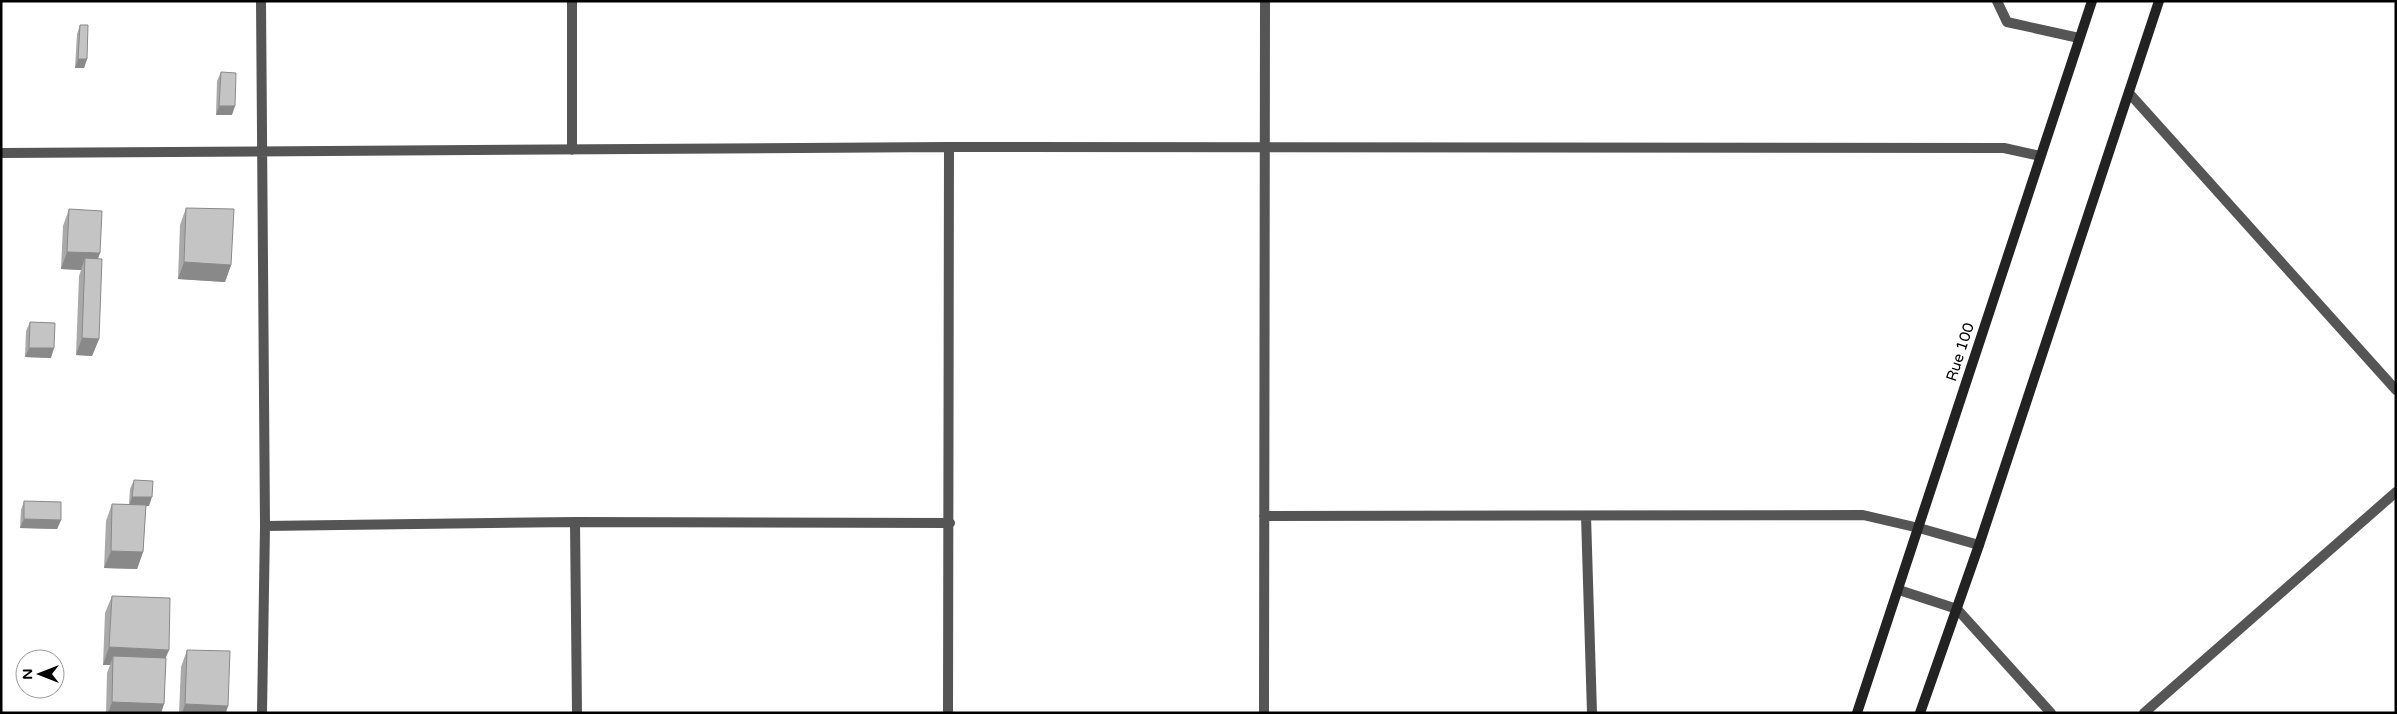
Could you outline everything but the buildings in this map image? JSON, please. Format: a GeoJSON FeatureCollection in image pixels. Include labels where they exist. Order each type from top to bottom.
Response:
{"type":"FeatureCollection","features":[{"type":"Feature","properties":{"kind":"street"},"geometry":{"type":"LineString","coordinates":[[261,1],[265,526],[262,713]]}},
{"type":"Feature","properties":{"kind":"street"},"geometry":{"type":"LineString","coordinates":[[572,1],[572,150]]}},
{"type":"Feature","properties":{"kind":"street"},"geometry":{"type":"LineString","coordinates":[[1264,713],[1265,1]]}},
{"type":"Feature","properties":{"kind":"street"},"geometry":{"type":"LineString","coordinates":[[1998,1],[2006,22],[2079,38]]}},
{"type":"Feature","properties":{"kind":"street","name":"Rue 100"},"geometry":{"type":"LineString","coordinates":[[1857,713],[2092,1]]}},
{"type":"Feature","properties":{"kind":"street"},"geometry":{"type":"LineString","coordinates":[[1920,713],[1979,545],[2159,1]]}},
{"type":"Feature","properties":{"kind":"street"},"geometry":{"type":"LineString","coordinates":[[2128,93],[2396,390]]}},
{"type":"Feature","properties":{"kind":"street"},"geometry":{"type":"LineString","coordinates":[[1,153],[949,147],[2004,148],[2040,156]]}},
{"type":"Feature","properties":{"kind":"street"},"geometry":{"type":"LineString","coordinates":[[948,713],[950,523],[949,147]]}},
{"type":"Feature","properties":{"kind":"street"},"geometry":{"type":"LineString","coordinates":[[2144,713],[2396,492]]}},
{"type":"Feature","properties":{"kind":"street"},"geometry":{"type":"LineString","coordinates":[[1264,516],[1863,515],[1979,545]]}},
{"type":"Feature","properties":{"kind":"street"},"geometry":{"type":"LineString","coordinates":[[1586,516],[1592,713]]}},
{"type":"Feature","properties":{"kind":"street"},"geometry":{"type":"LineString","coordinates":[[265,526],[575,522],[950,523]]}},
{"type":"Feature","properties":{"kind":"street"},"geometry":{"type":"LineString","coordinates":[[575,522],[577,713]]}},
{"type":"Feature","properties":{"kind":"street"},"geometry":{"type":"LineString","coordinates":[[1899,590],[1957,609],[2051,713]]}}]}
